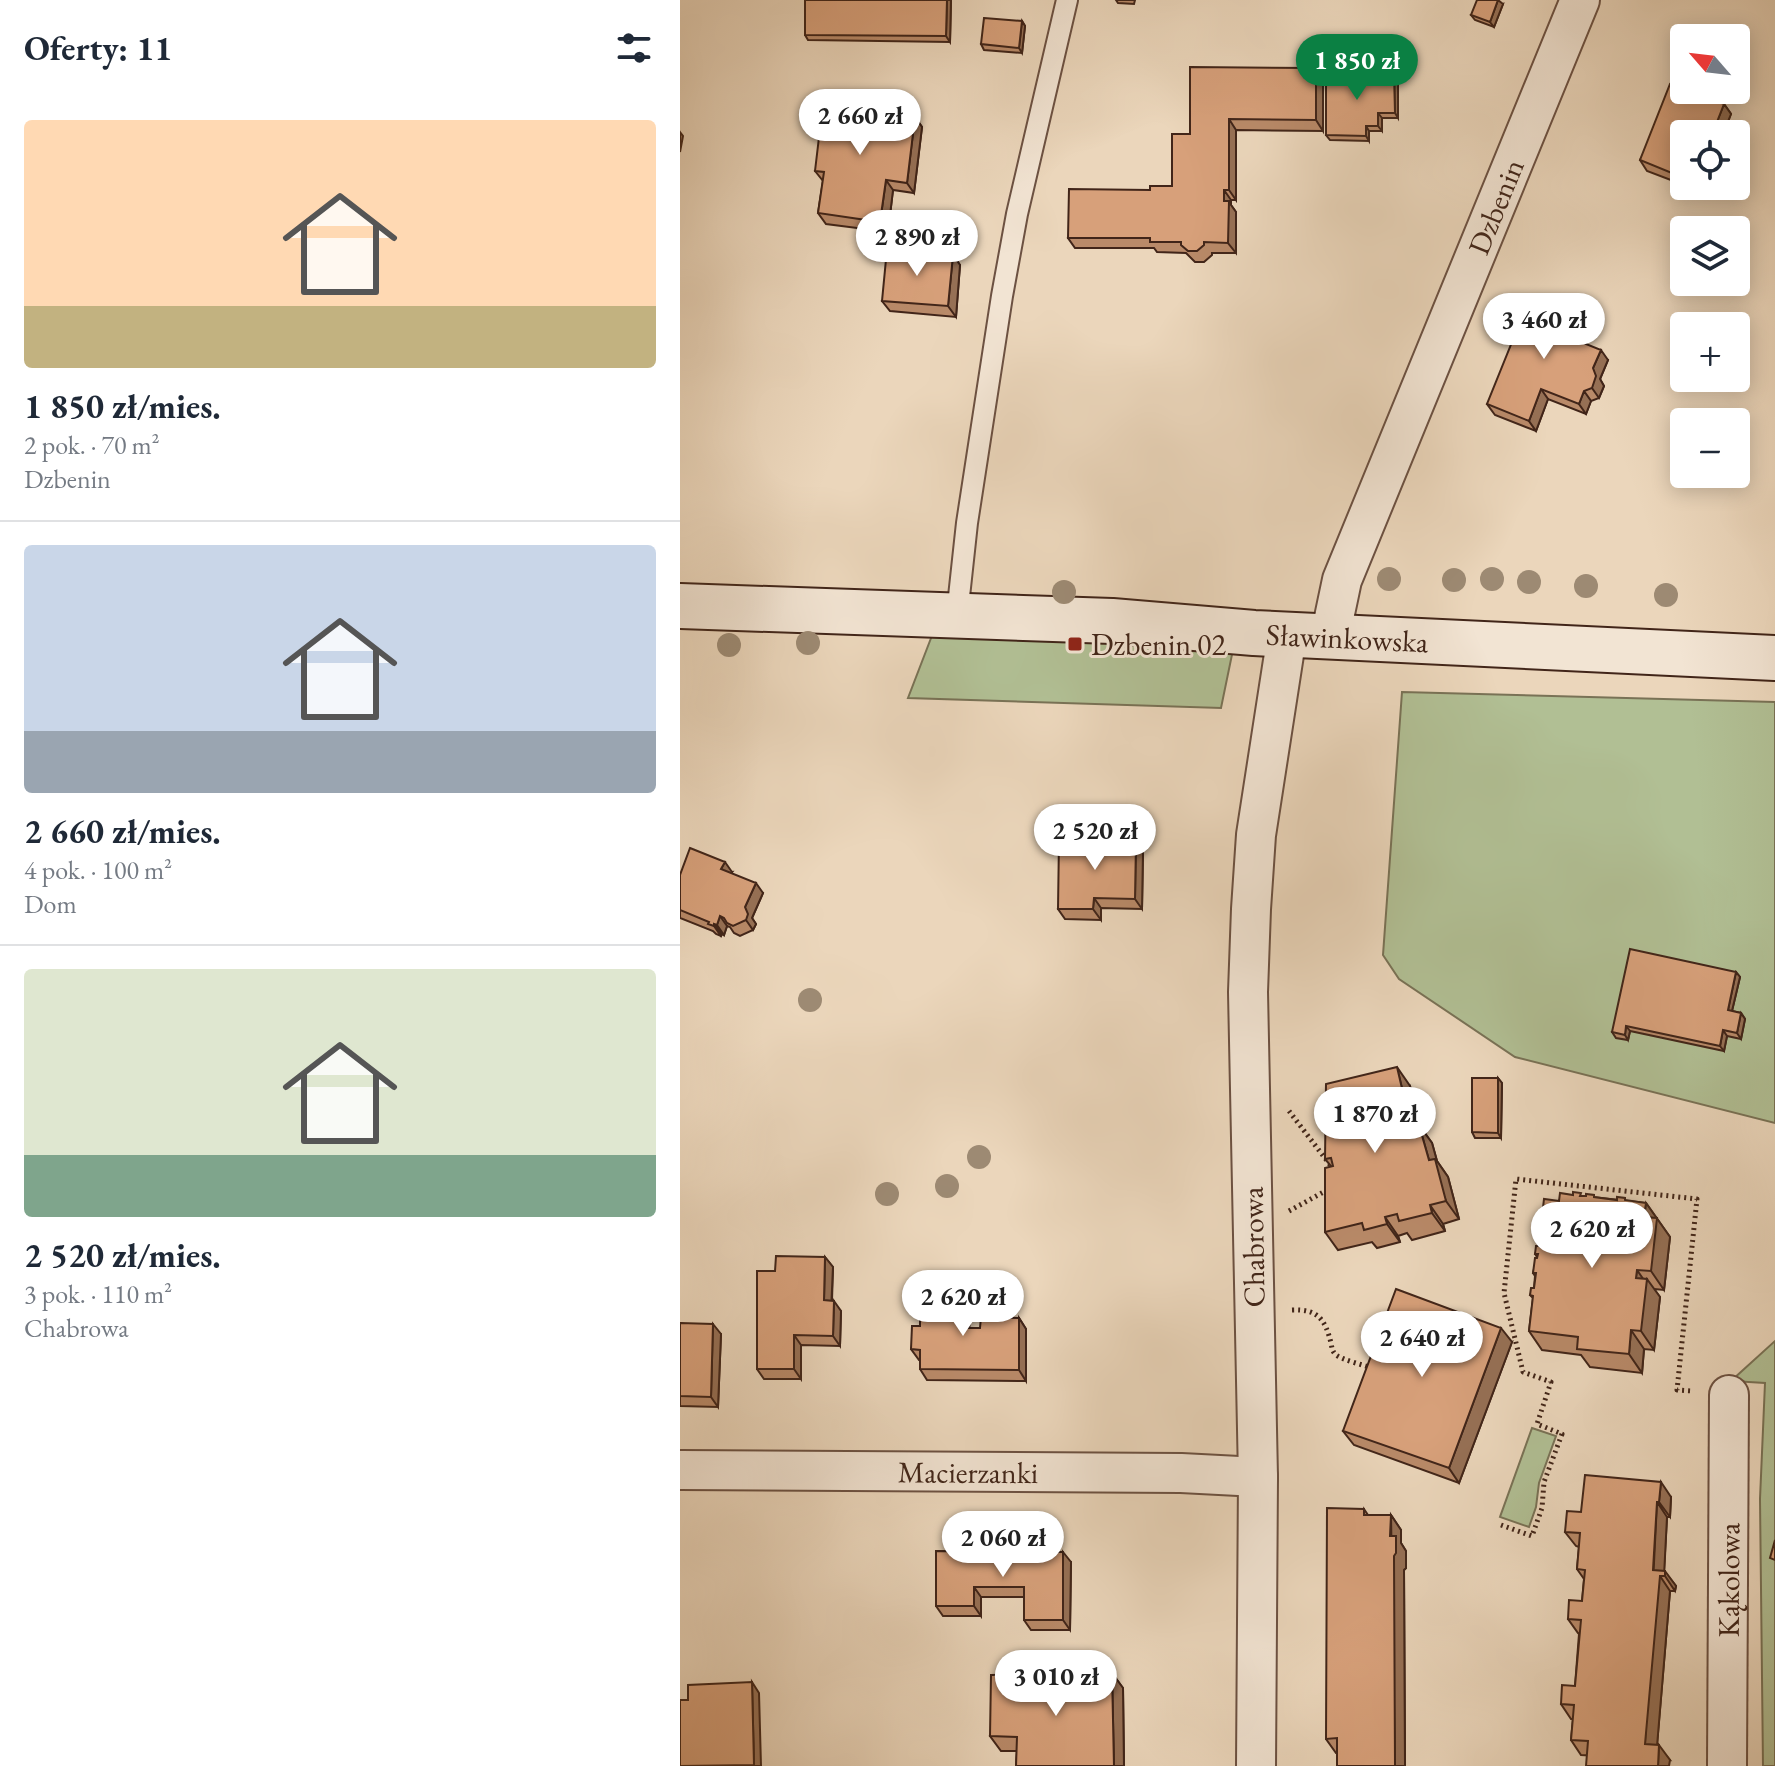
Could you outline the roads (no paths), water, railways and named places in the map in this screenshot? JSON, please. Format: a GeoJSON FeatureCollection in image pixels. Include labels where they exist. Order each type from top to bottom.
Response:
{"type":"FeatureCollection","features":[{"type":"Feature","properties":{"kind":"street","name":"Dzbenin"},"geometry":{"type":"LineString","coordinates":[[1330,637],[1342,580],[1580,0]]}},
{"type":"Feature","properties":{"kind":"street","name":"Sławinkowska"},"geometry":{"type":"LineString","coordinates":[[680,606],[1112,621],[1287,635],[1775,658]]}},
{"type":"Feature","properties":{"kind":"street","name":"Chabrowa"},"geometry":{"type":"LineString","coordinates":[[1256,1766],[1258,1477],[1248,992],[1259,809],[1287,635]]}},
{"type":"Feature","properties":{"kind":"street","name":"Kąkolowa"},"geometry":{"type":"LineString","coordinates":[[1727,1766],[1729,1395]]}},
{"type":"Feature","properties":{"kind":"street","name":"Macierzanki"},"geometry":{"type":"LineString","coordinates":[[680,1470],[1166,1473],[1258,1477]]}},
{"type":"Feature","properties":{"kind":"lane"},"geometry":{"type":"LineString","coordinates":[[957,615],[967,523],[1007,269],[1067,0]]}},
{"type":"Feature","properties":{"kind":"place","name":"Dzbenin 02"},"geometry":{"type":"Point","coordinates":[1075,644]}}]}
